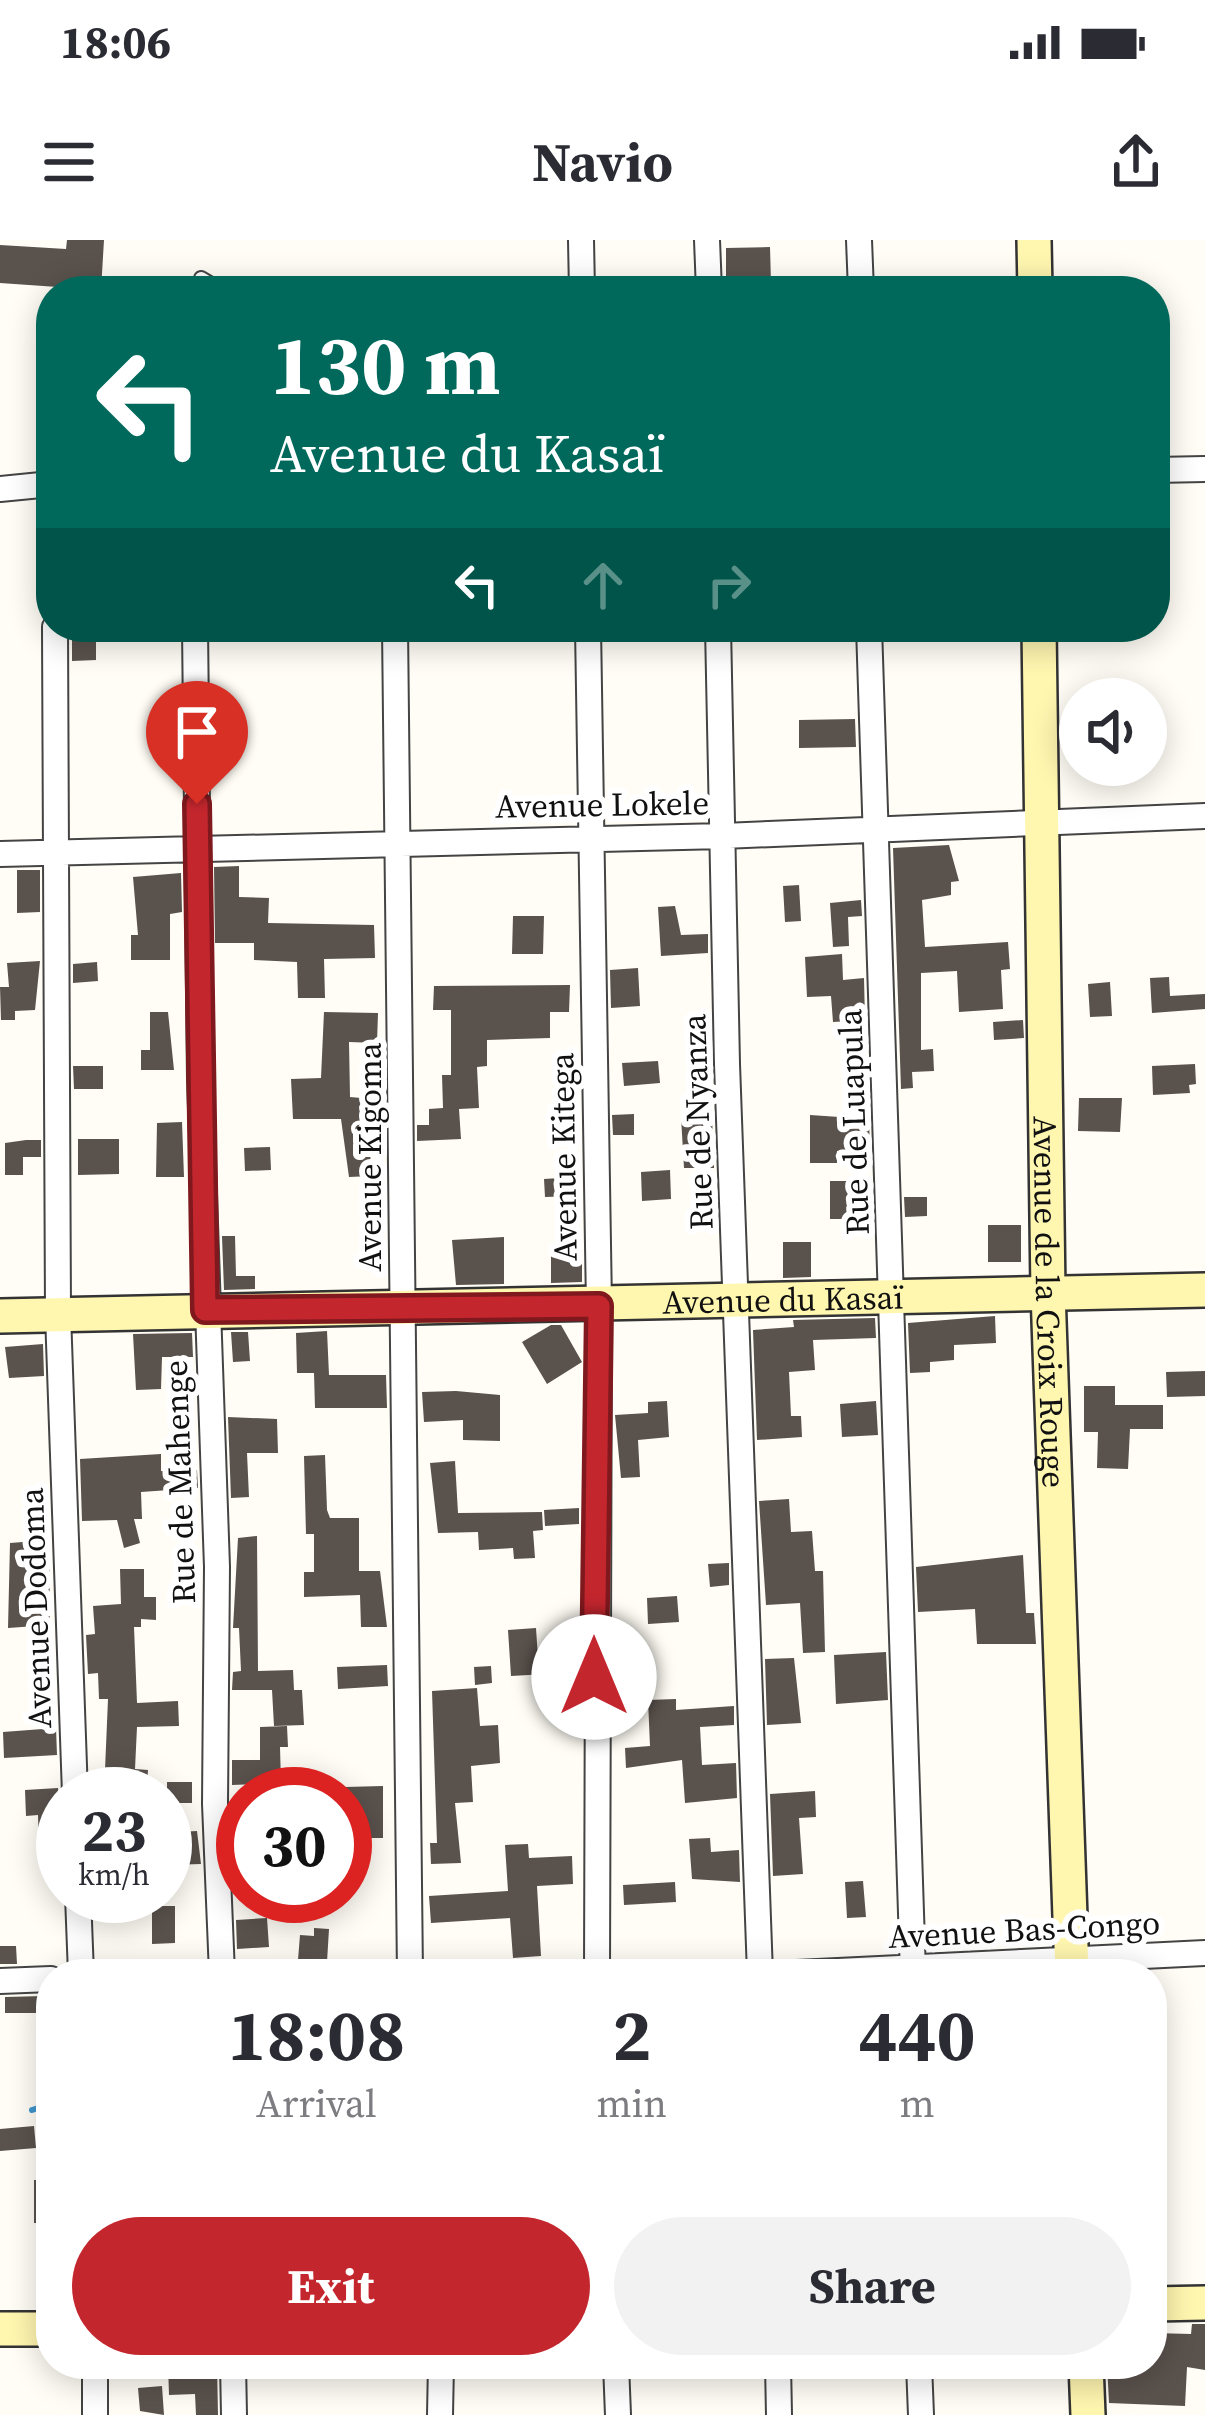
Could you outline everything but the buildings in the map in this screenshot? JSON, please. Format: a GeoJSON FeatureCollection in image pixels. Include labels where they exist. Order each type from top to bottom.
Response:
{"type":"FeatureCollection","features":[{"type":"Feature","properties":{"kind":"street"},"geometry":{"type":"LineString","coordinates":[[581,240],[582,276]]}},
{"type":"Feature","properties":{"kind":"street"},"geometry":{"type":"LineString","coordinates":[[707,240],[708,276]]}},
{"type":"Feature","properties":{"kind":"street"},"geometry":{"type":"LineString","coordinates":[[860,240],[861,276]]}},
{"type":"Feature","properties":{"kind":"street"},"geometry":{"type":"LineString","coordinates":[[1034,240],[1035,276]]}},
{"type":"Feature","properties":{"kind":"street"},"geometry":{"type":"LineString","coordinates":[[1170,470],[1205,469]]}},
{"type":"Feature","properties":{"kind":"street"},"geometry":{"type":"LineString","coordinates":[[0,489],[36,485]]}},
{"type":"Feature","properties":{"kind":"street","name":"Avenue Dodoma"},"geometry":{"type":"LineString","coordinates":[[55,642],[58,1314],[74,1767]]}},
{"type":"Feature","properties":{"kind":"street","name":"Rue de Mahenge"},"geometry":{"type":"LineString","coordinates":[[196,642],[205,1310],[217,1567],[215,1804],[221,1959]]}},
{"type":"Feature","properties":{"kind":"street","name":"Avenue Kigoma"},"geometry":{"type":"LineString","coordinates":[[395,642],[410,1959]]}},
{"type":"Feature","properties":{"kind":"street","name":"Avenue Kitega"},"geometry":{"type":"LineString","coordinates":[[588,642],[599,1306],[594,1634],[597,1959]]}},
{"type":"Feature","properties":{"kind":"street","name":"Rue de Nyanza"},"geometry":{"type":"LineString","coordinates":[[718,642],[759,1959]]}},
{"type":"Feature","properties":{"kind":"street","name":"Rue de Luapula"},"geometry":{"type":"LineString","coordinates":[[869,642],[914,1959]]}},
{"type":"Feature","properties":{"kind":"street","name":"Avenue de la Croix Rouge"},"geometry":{"type":"LineString","coordinates":[[1039,642],[1048,1292],[1072,1959]]}},
{"type":"Feature","properties":{"kind":"street","name":"Avenue Lokele"},"geometry":{"type":"LineString","coordinates":[[0,854],[400,840],[723,836],[1205,816]]}},
{"type":"Feature","properties":{"kind":"street","name":"Avenue du Kasaï"},"geometry":{"type":"LineString","coordinates":[[0,1316],[1205,1290]]}},
{"type":"Feature","properties":{"kind":"street"},"geometry":{"type":"LineString","coordinates":[[79,1923],[80,1959]]}},
{"type":"Feature","properties":{"kind":"street","name":"Avenue Bas-Congo"},"geometry":{"type":"LineString","coordinates":[[1144,1959],[1205,1953]]}},
{"type":"Feature","properties":{"kind":"street"},"geometry":{"type":"LineString","coordinates":[[0,1981],[36,1980]]}},
{"type":"Feature","properties":{"kind":"street"},"geometry":{"type":"LineString","coordinates":[[1167,2304],[1205,2303]]}},
{"type":"Feature","properties":{"kind":"street"},"geometry":{"type":"LineString","coordinates":[[0,2329],[36,2329]]}},
{"type":"Feature","properties":{"kind":"street"},"geometry":{"type":"LineString","coordinates":[[94,2415],[95,2379]]}},
{"type":"Feature","properties":{"kind":"street"},"geometry":{"type":"LineString","coordinates":[[233,2379],[234,2415]]}},
{"type":"Feature","properties":{"kind":"street"},"geometry":{"type":"LineString","coordinates":[[440,2415],[441,2379]]}},
{"type":"Feature","properties":{"kind":"street"},"geometry":{"type":"LineString","coordinates":[[617,2379],[618,2415]]}},
{"type":"Feature","properties":{"kind":"street"},"geometry":{"type":"LineString","coordinates":[[778,2379],[779,2415]]}},
{"type":"Feature","properties":{"kind":"street"},"geometry":{"type":"LineString","coordinates":[[920,2379],[921,2415]]}},
{"type":"Feature","properties":{"kind":"street"},"geometry":{"type":"LineString","coordinates":[[1087,2379],[1088,2415]]}},
{"type":"Feature","properties":{"kind":"waterway"},"geometry":{"type":"LineString","coordinates":[[32,2110],[36,2109]]}},
{"type":"Feature","properties":{"kind":"route"},"geometry":{"type":"LineString","coordinates":[[197,804],[205,1310],[599,1306],[594,1677]]}}]}
